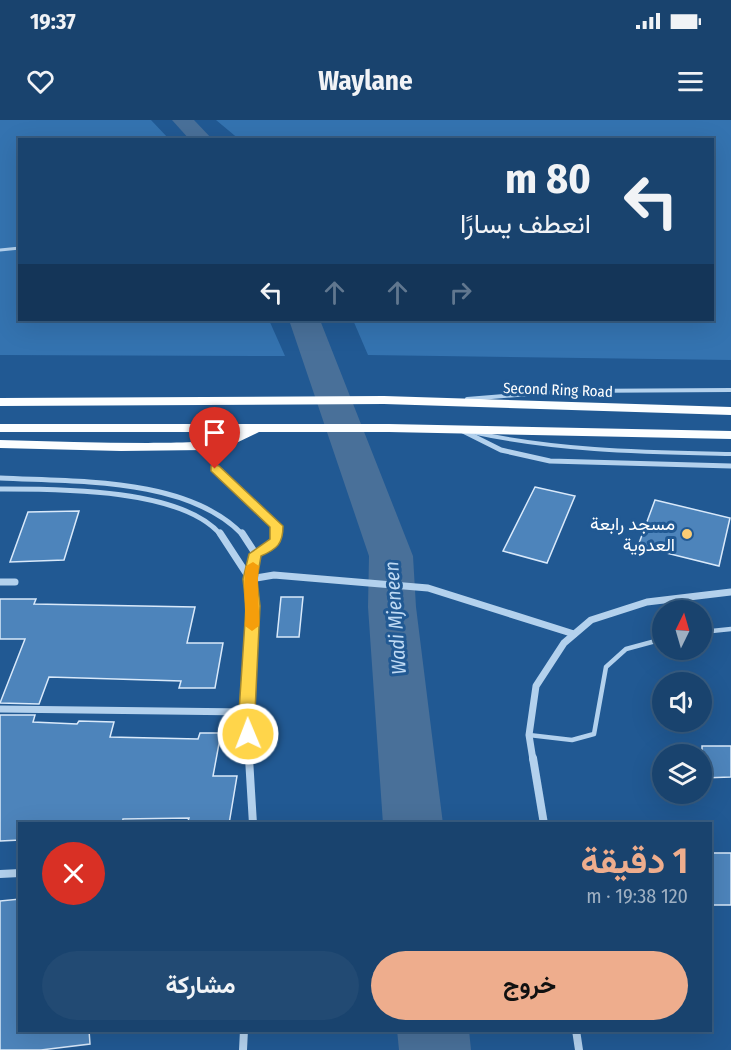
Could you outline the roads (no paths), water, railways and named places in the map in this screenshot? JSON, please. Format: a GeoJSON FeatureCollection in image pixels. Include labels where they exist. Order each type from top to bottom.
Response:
{"type":"FeatureCollection","features":[{"type":"Feature","properties":{"kind":"highway","name":"Second Ring Road"},"geometry":{"type":"LineString","coordinates":[[0,402],[384,400],[731,411]]}},
{"type":"Feature","properties":{"kind":"highway"},"geometry":{"type":"LineString","coordinates":[[0,428],[389,428],[731,435]]}},
{"type":"Feature","properties":{"kind":"highway"},"geometry":{"type":"LineString","coordinates":[[0,444],[121,447],[204,446],[241,437],[257,428]]}},
{"type":"Feature","properties":{"kind":"street"},"geometry":{"type":"LineString","coordinates":[[461,430],[501,450],[550,461],[731,466]]}},
{"type":"Feature","properties":{"kind":"street"},"geometry":{"type":"LineString","coordinates":[[0,478],[126,484],[199,504],[225,518],[243,534],[255,554],[250,579],[253,606],[247,712],[253,822]]}},
{"type":"Feature","properties":{"kind":"street"},"geometry":{"type":"LineString","coordinates":[[0,489],[96,493],[140,499],[178,508],[209,521],[224,539],[250,579]]}},
{"type":"Feature","properties":{"kind":"street"},"geometry":{"type":"LineString","coordinates":[[250,579],[274,575],[428,588],[574,634]]}},
{"type":"Feature","properties":{"kind":"street"},"geometry":{"type":"LineString","coordinates":[[0,582],[15,582]]}},
{"type":"Feature","properties":{"kind":"street"},"geometry":{"type":"LineString","coordinates":[[544,822],[530,735],[536,686],[557,652],[591,620],[647,602],[731,592]]}},
{"type":"Feature","properties":{"kind":"street"},"geometry":{"type":"LineString","coordinates":[[0,709],[247,712]]}},
{"type":"Feature","properties":{"kind":"street"},"geometry":{"type":"LineString","coordinates":[[0,874],[18,873]]}},
{"type":"Feature","properties":{"kind":"street"},"geometry":{"type":"LineString","coordinates":[[243,1050],[244,1032]]}},
{"type":"Feature","properties":{"kind":"street"},"geometry":{"type":"LineString","coordinates":[[576,1032],[579,1050]]}},
{"type":"Feature","properties":{"kind":"lane"},"geometry":{"type":"LineString","coordinates":[[0,250],[18,248]]}},
{"type":"Feature","properties":{"kind":"lane"},"geometry":{"type":"LineString","coordinates":[[445,402],[510,394],[635,389],[731,390]]}},
{"type":"Feature","properties":{"kind":"lane"},"geometry":{"type":"LineString","coordinates":[[461,430],[553,448],[731,454]]}},
{"type":"Feature","properties":{"kind":"lane"},"geometry":{"type":"LineString","coordinates":[[215,469],[276,526],[277,540],[255,554]]}},
{"type":"Feature","properties":{"kind":"lane"},"geometry":{"type":"LineString","coordinates":[[712,631],[731,629]]}},
{"type":"Feature","properties":{"kind":"lane"},"geometry":{"type":"LineString","coordinates":[[530,735],[574,740],[589,738],[594,734],[606,667],[626,649],[652,642]]}},
{"type":"Feature","properties":{"kind":"waterway","name":"Wadi Mjeneen"},"geometry":{"type":"LineString","coordinates":[[182,120],[201,138]]}},
{"type":"Feature","properties":{"kind":"waterway","name":"Wadi Mjeneen"},"geometry":{"type":"LineString","coordinates":[[304,321],[391,556],[392,607],[413,822]]}},
{"type":"Feature","properties":{"kind":"waterway","name":"Wadi Mjeneen"},"geometry":{"type":"LineString","coordinates":[[433,1032],[435,1050]]}},
{"type":"Feature","properties":{"kind":"place","name":"مسجد رابعة العدوية"},"geometry":{"type":"Point","coordinates":[687,534]}}]}
